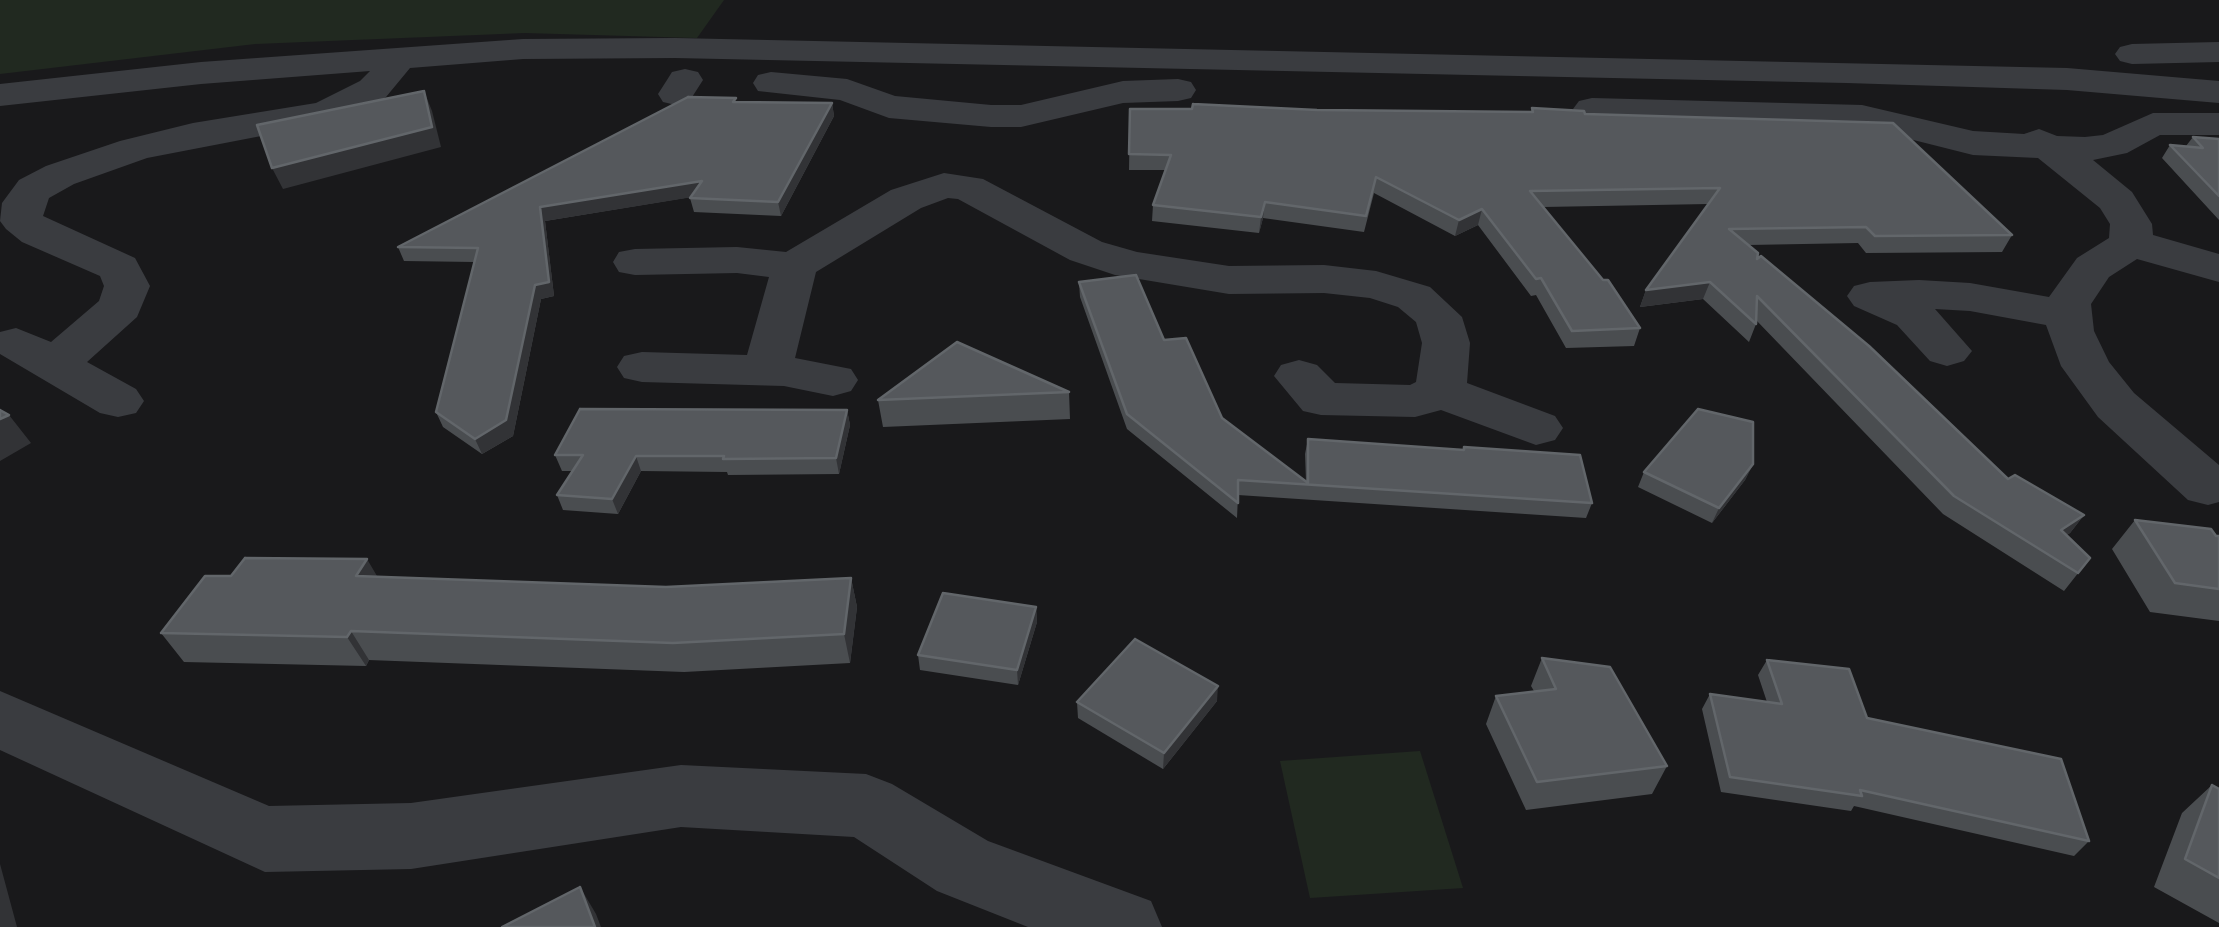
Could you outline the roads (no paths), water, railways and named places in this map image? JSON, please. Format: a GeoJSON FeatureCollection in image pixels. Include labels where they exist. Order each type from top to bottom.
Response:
{"type":"FeatureCollection","features":[{"type":"Feature","properties":{"kind":"street"},"geometry":{"type":"LineString","coordinates":[[0,96],[201,73],[524,49],[675,48],[1960,76],[2219,92]]}},
{"type":"Feature","properties":{"kind":"street"},"geometry":{"type":"LineString","coordinates":[[2067,80],[2078,60],[2095,56],[2219,52]]}},
{"type":"Feature","properties":{"kind":"street"},"geometry":{"type":"LineString","coordinates":[[986,56],[974,100],[967,151],[968,188],[1069,243],[1131,265],[1228,280],[1324,279],[1376,285],[1414,297],[1438,317],[1446,343],[1441,391]]}},
{"type":"Feature","properties":{"kind":"street"},"geometry":{"type":"LineString","coordinates":[[118,402],[34,354],[120,307],[127,286],[119,268],[37,233],[21,220],[23,203],[34,190],[78,168],[134,150],[193,135],[326,113],[373,90],[399,59]]}},
{"type":"Feature","properties":{"kind":"street"},"geometry":{"type":"LineString","coordinates":[[1960,76],[2117,201],[2131,224],[2131,243]]}},
{"type":"Feature","properties":{"kind":"street"},"geometry":{"type":"LineString","coordinates":[[604,77],[680,87],[820,86],[846,90],[889,107],[967,151]]}},
{"type":"Feature","properties":{"kind":"street"},"geometry":{"type":"LineString","coordinates":[[636,264],[737,260],[795,267],[1022,116],[1123,92],[1324,96]]}},
{"type":"Feature","properties":{"kind":"street"},"geometry":{"type":"LineString","coordinates":[[1592,108],[1696,117],[1862,116],[1973,143],[2048,148],[2113,145],[2153,124],[2219,124]]}},
{"type":"Feature","properties":{"kind":"street"},"geometry":{"type":"LineString","coordinates":[[2195,485],[2116,406],[2086,366],[2070,331],[2068,304],[2093,268],[2131,243],[2219,268]]}},
{"type":"Feature","properties":{"kind":"street"},"geometry":{"type":"LineString","coordinates":[[767,371],[795,267]]}},
{"type":"Feature","properties":{"kind":"street"},"geometry":{"type":"LineString","coordinates":[[1947,350],[1914,315],[1863,294],[1970,297],[2068,315]]}},
{"type":"Feature","properties":{"kind":"street"},"geometry":{"type":"LineString","coordinates":[[642,364],[767,371],[832,380]]}},
{"type":"Feature","properties":{"kind":"street"},"geometry":{"type":"LineString","coordinates":[[1298,376],[1321,398],[1415,400],[1441,391],[1536,428]]}},
{"type":"Feature","properties":{"kind":"street"},"geometry":{"type":"LineString","coordinates":[[0,719],[266,840],[411,836],[681,796],[866,806],[964,867],[1123,927]]}}]}
